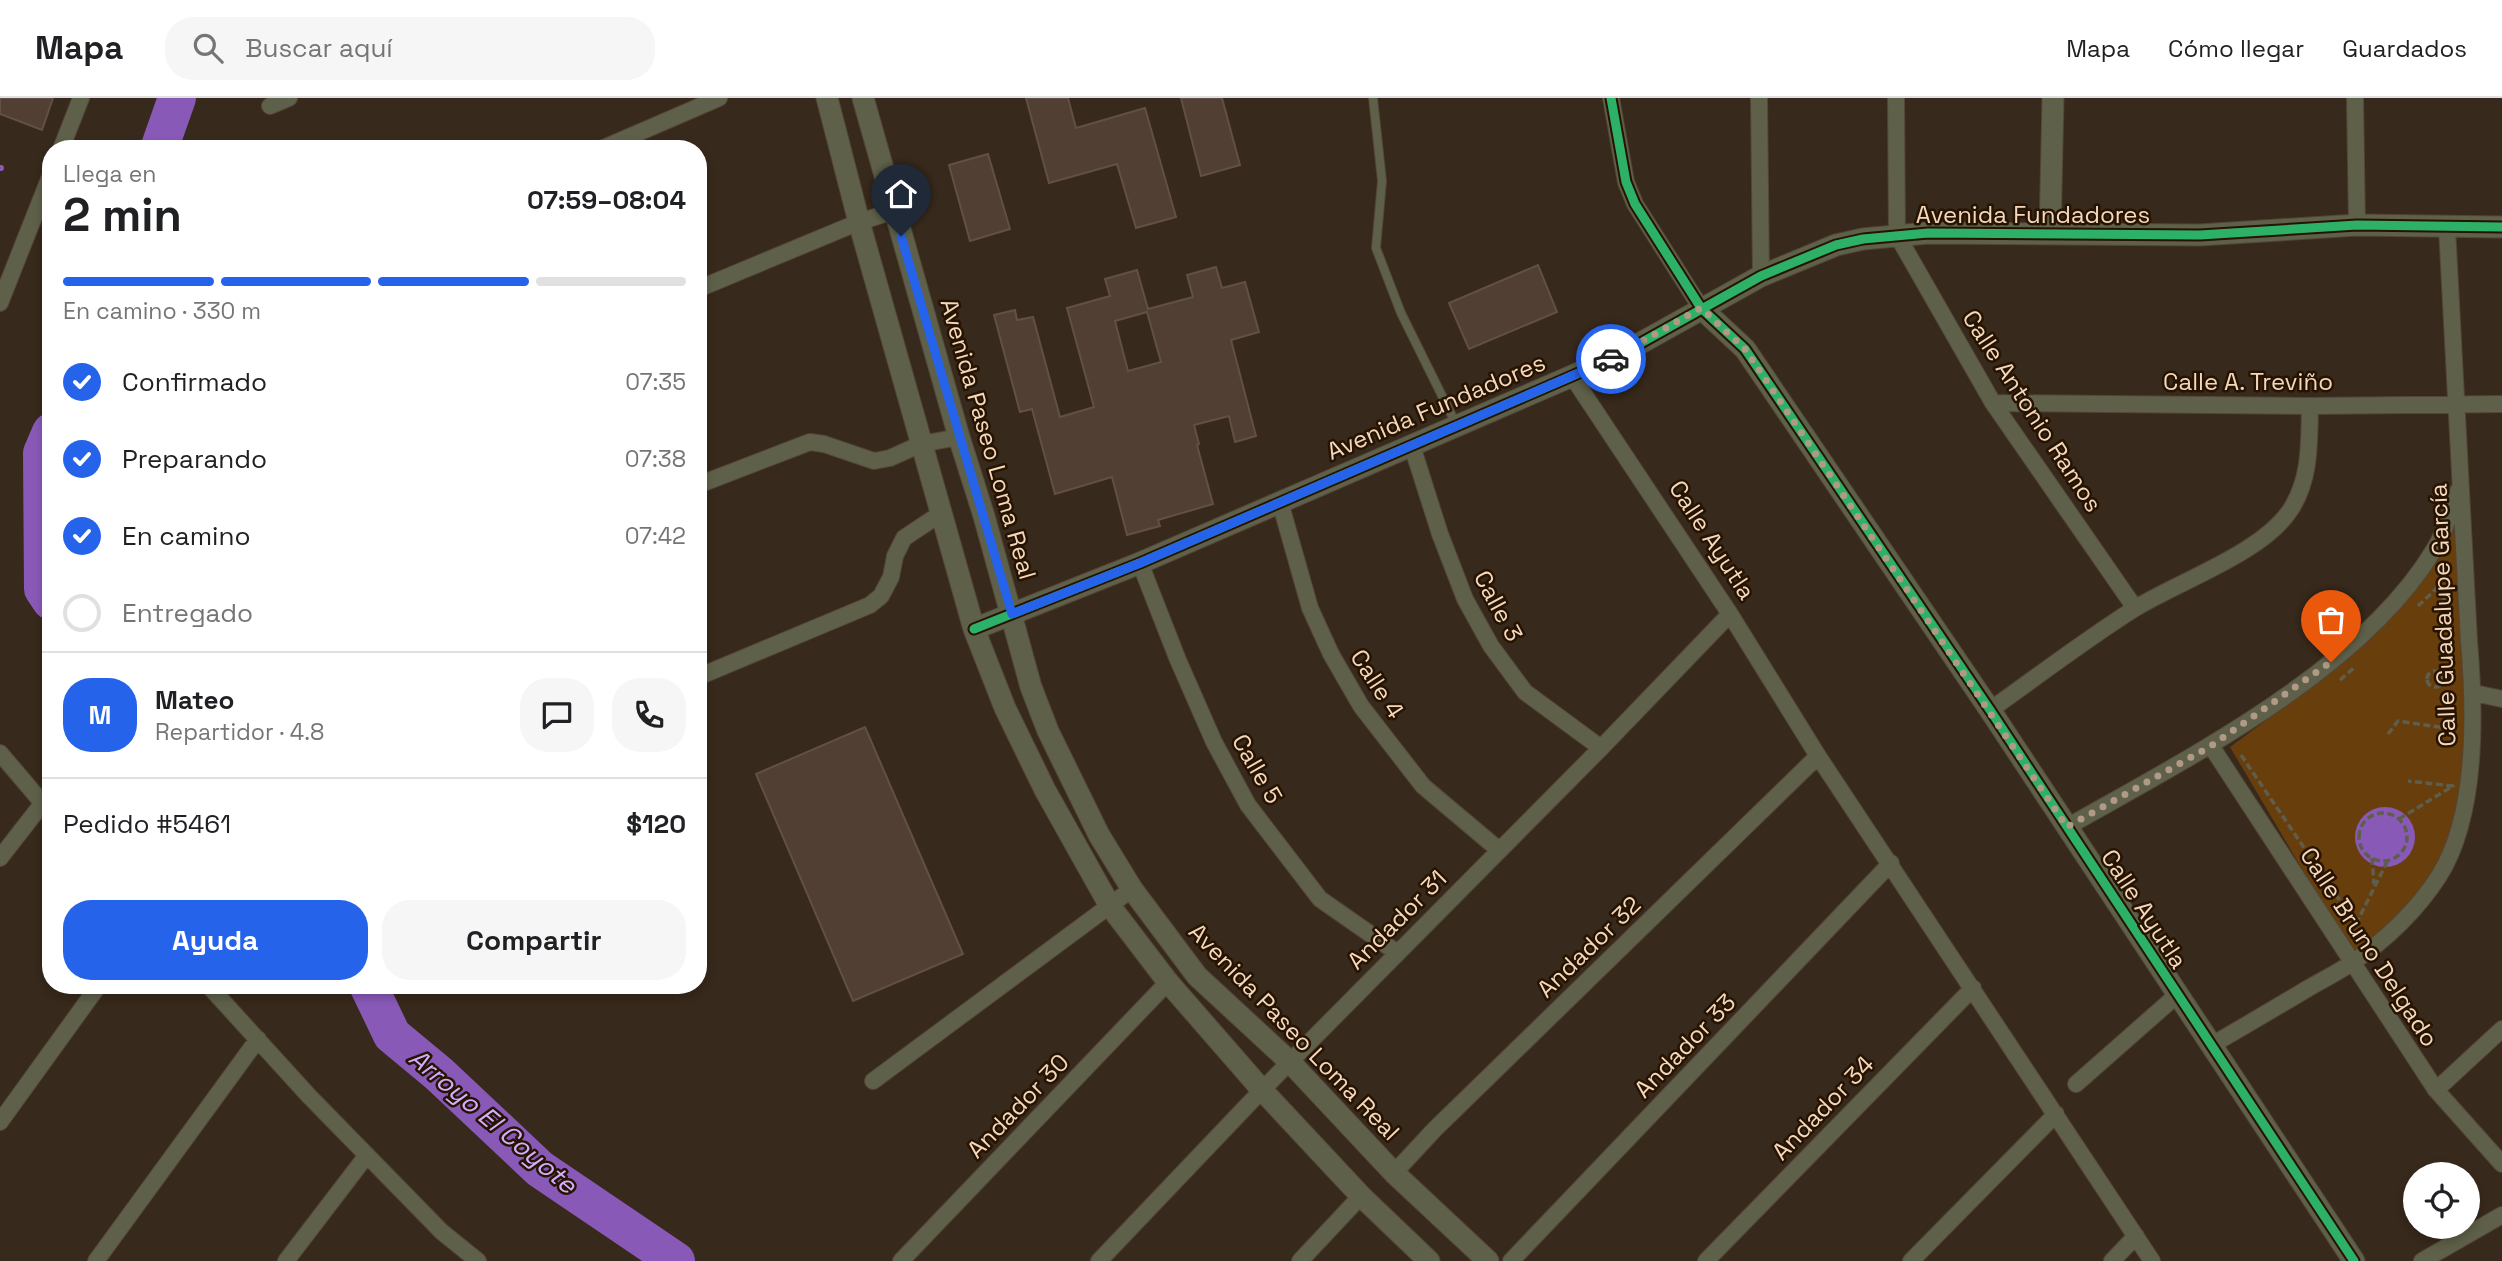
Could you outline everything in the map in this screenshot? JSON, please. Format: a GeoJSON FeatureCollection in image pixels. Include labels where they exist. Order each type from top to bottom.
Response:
{"type":"FeatureCollection","features":[{"type":"Feature","properties":{"kind":"street"},"geometry":{"type":"LineString","coordinates":[[65,140],[81,98]]}},
{"type":"Feature","properties":{"kind":"street"},"geometry":{"type":"LineString","coordinates":[[270,106],[289,98]]}},
{"type":"Feature","properties":{"kind":"street"},"geometry":{"type":"LineString","coordinates":[[622,140],[719,98]]}},
{"type":"Feature","properties":{"kind":"street"},"geometry":{"type":"LineString","coordinates":[[827,98],[859,222],[974,629],[1005,708],[1045,790],[1110,906],[1168,982],[1262,1090],[1361,1196],[1429,1261]]}},
{"type":"Feature","properties":{"kind":"street","name":"Avenida Paseo Loma Real"},"geometry":{"type":"LineString","coordinates":[[863,98],[1031,687],[1048,731],[1099,835],[1167,940],[1196,976],[1290,1062],[1394,1173],[1488,1261]]}},
{"type":"Feature","properties":{"kind":"street"},"geometry":{"type":"LineString","coordinates":[[1611,98],[1626,182],[1635,204],[1701,308]]}},
{"type":"Feature","properties":{"kind":"street"},"geometry":{"type":"LineString","coordinates":[[1759,98],[1761,276]]}},
{"type":"Feature","properties":{"kind":"street"},"geometry":{"type":"LineString","coordinates":[[1896,98],[1897,235]]}},
{"type":"Feature","properties":{"kind":"street"},"geometry":{"type":"LineString","coordinates":[[2050,234],[2053,98]]}},
{"type":"Feature","properties":{"kind":"street"},"geometry":{"type":"LineString","coordinates":[[2355,98],[2357,225]]}},
{"type":"Feature","properties":{"kind":"street"},"geometry":{"type":"LineString","coordinates":[[0,303],[8,261],[42,192]]}},
{"type":"Feature","properties":{"kind":"street"},"geometry":{"type":"LineString","coordinates":[[707,285],[859,222],[894,211]]}},
{"type":"Feature","properties":{"kind":"street","name":"Avenida Fundadores"},"geometry":{"type":"LineString","coordinates":[[974,629],[1140,563],[1572,376],[1621,354],[1761,276],[1836,245],[1897,235],[2200,235],[2357,225],[2502,228]]}},
{"type":"Feature","properties":{"kind":"street","name":"Calle Guadalupe García"},"geometry":{"type":"LineString","coordinates":[[2210,1046],[2353,963],[2390,932],[2418,904],[2440,874],[2463,810],[2470,765],[2473,693],[2447,228]]}},
{"type":"Feature","properties":{"kind":"street","name":"Calle Antonio Ramos"},"geometry":{"type":"LineString","coordinates":[[1897,235],[1993,403],[2135,608]]}},
{"type":"Feature","properties":{"kind":"street","name":"Calle Ayutla"},"geometry":{"type":"LineString","coordinates":[[1701,308],[1745,349],[1990,710],[2354,1261]]}},
{"type":"Feature","properties":{"kind":"street","name":"Calle Ayutla"},"geometry":{"type":"LineString","coordinates":[[1572,376],[1730,614],[1818,756],[2152,1261]]}},
{"type":"Feature","properties":{"kind":"street","name":"Calle A. Treviño"},"geometry":{"type":"LineString","coordinates":[[1993,403],[2310,406],[2502,404]]}},
{"type":"Feature","properties":{"kind":"street"},"geometry":{"type":"LineString","coordinates":[[1990,710],[2135,608],[2246,549],[2275,526],[2291,510],[2302,485],[2309,457],[2310,406]]}},
{"type":"Feature","properties":{"kind":"street"},"geometry":{"type":"LineString","coordinates":[[707,482],[810,442],[874,461],[890,458],[921,444],[959,437]]}},
{"type":"Feature","properties":{"kind":"street","name":"Calle 3"},"geometry":{"type":"LineString","coordinates":[[1412,446],[1440,534],[1465,599],[1491,646],[1525,692],[1601,748]]}},
{"type":"Feature","properties":{"kind":"street"},"geometry":{"type":"LineString","coordinates":[[2067,827],[2211,746],[2304,682],[2370,627],[2409,584],[2436,546],[2461,483]]}},
{"type":"Feature","properties":{"kind":"street","name":"Calle 4"},"geometry":{"type":"LineString","coordinates":[[1280,502],[1310,608],[1331,653],[1361,706],[1423,786],[1499,850]]}},
{"type":"Feature","properties":{"kind":"street"},"geometry":{"type":"LineString","coordinates":[[707,673],[870,605],[881,596],[891,577],[895,556],[904,538],[940,514]]}},
{"type":"Feature","properties":{"kind":"street","name":"Calle 5"},"geometry":{"type":"LineString","coordinates":[[1140,563],[1214,742],[1248,805],[1320,899],[1396,952]]}},
{"type":"Feature","properties":{"kind":"street","name":"Andador 31"},"geometry":{"type":"LineString","coordinates":[[1099,1261],[1396,952],[1601,748],[1730,614]]}},
{"type":"Feature","properties":{"kind":"street"},"geometry":{"type":"LineString","coordinates":[[2473,693],[2502,699]]}},
{"type":"Feature","properties":{"kind":"street","name":"Calle Bruno Delgado"},"geometry":{"type":"LineString","coordinates":[[2211,746],[2436,1090],[2502,1164]]}},
{"type":"Feature","properties":{"kind":"street"},"geometry":{"type":"LineString","coordinates":[[0,753],[42,804]]}},
{"type":"Feature","properties":{"kind":"street","name":"Andador 32"},"geometry":{"type":"LineString","coordinates":[[1394,1173],[1818,756]]}},
{"type":"Feature","properties":{"kind":"street"},"geometry":{"type":"LineString","coordinates":[[0,858],[42,813]]}},
{"type":"Feature","properties":{"kind":"street"},"geometry":{"type":"LineString","coordinates":[[1078,848],[1099,835]]}},
{"type":"Feature","properties":{"kind":"street","name":"Andador 33"},"geometry":{"type":"LineString","coordinates":[[1511,1261],[1891,863]]}},
{"type":"Feature","properties":{"kind":"street"},"geometry":{"type":"LineString","coordinates":[[873,1081],[1132,889]]}},
{"type":"Feature","properties":{"kind":"street","name":"Andador 30"},"geometry":{"type":"LineString","coordinates":[[901,1261],[1168,982]]}},
{"type":"Feature","properties":{"kind":"street","name":"Andador 34"},"geometry":{"type":"LineString","coordinates":[[1706,1261],[1973,988]]}},
{"type":"Feature","properties":{"kind":"street"},"geometry":{"type":"LineString","coordinates":[[0,1122],[92,994]]}},
{"type":"Feature","properties":{"kind":"street"},"geometry":{"type":"LineString","coordinates":[[216,994],[442,1232],[478,1261]]}},
{"type":"Feature","properties":{"kind":"street"},"geometry":{"type":"LineString","coordinates":[[2076,1084],[2177,995]]}},
{"type":"Feature","properties":{"kind":"street"},"geometry":{"type":"LineString","coordinates":[[2436,1090],[2502,1029]]}},
{"type":"Feature","properties":{"kind":"street"},"geometry":{"type":"LineString","coordinates":[[96,1261],[258,1040]]}},
{"type":"Feature","properties":{"kind":"street"},"geometry":{"type":"LineString","coordinates":[[1912,1261],[2056,1114]]}},
{"type":"Feature","properties":{"kind":"street"},"geometry":{"type":"LineString","coordinates":[[286,1261],[367,1154]]}},
{"type":"Feature","properties":{"kind":"street"},"geometry":{"type":"LineString","coordinates":[[1300,1261],[1361,1196]]}},
{"type":"Feature","properties":{"kind":"street"},"geometry":{"type":"LineString","coordinates":[[2422,1261],[2502,1215]]}},
{"type":"Feature","properties":{"kind":"street"},"geometry":{"type":"LineString","coordinates":[[2112,1261],[2136,1236]]}},
{"type":"Feature","properties":{"kind":"lane"},"geometry":{"type":"LineString","coordinates":[[1373,98],[1382,181],[1376,248],[1401,313],[1457,427]]}},
{"type":"Feature","properties":{"kind":"path"},"geometry":{"type":"LineString","coordinates":[[2413,611],[2441,584],[2449,620]]}},
{"type":"Feature","properties":{"kind":"path"},"geometry":{"type":"LineString","coordinates":[[2451,653],[2452,675]]}},
{"type":"Feature","properties":{"kind":"path"},"geometry":{"type":"LineString","coordinates":[[2442,678],[2438,672],[2433,671],[2427,677],[2427,682],[2430,686],[2438,687],[2451,664]]}},
{"type":"Feature","properties":{"kind":"path"},"geometry":{"type":"LineString","coordinates":[[2336,682],[2357,666]]}},
{"type":"Feature","properties":{"kind":"path"},"geometry":{"type":"LineString","coordinates":[[2453,719],[2453,740]]}},
{"type":"Feature","properties":{"kind":"path"},"geometry":{"type":"LineString","coordinates":[[2388,734],[2398,721],[2453,729]]}},
{"type":"Feature","properties":{"kind":"path"},"geometry":{"type":"LineString","coordinates":[[2237,749],[2356,924],[2388,860],[2401,853],[2407,839],[2399,819],[2392,814],[2377,813],[2364,822],[2359,838],[2361,846],[2372,858],[2374,885]]}},
{"type":"Feature","properties":{"kind":"path"},"geometry":{"type":"LineString","coordinates":[[2453,774],[2453,786]]}},
{"type":"Feature","properties":{"kind":"path"},"geometry":{"type":"LineString","coordinates":[[2408,781],[2453,786]]}},
{"type":"Feature","properties":{"kind":"path"},"geometry":{"type":"LineString","coordinates":[[2399,819],[2453,786]]}},
{"type":"Feature","properties":{"kind":"path"},"geometry":{"type":"LineString","coordinates":[[2372,858],[2388,860]]}},
{"type":"Feature","properties":{"kind":"shaded area"},"geometry":{"type":"Polygon","coordinates":[[[2459,499],[2471,765],[2463,810],[2435,881],[2356,960],[2230,747],[2343,663],[2385,616],[2459,499]]]}},
{"type":"Feature","properties":{"kind":"shaded area"},"geometry":{"type":"Polygon","coordinates":[[[2385,807],[2402,812],[2410,820],[2415,837],[2410,854],[2402,862],[2385,867],[2368,862],[2360,854],[2355,837],[2360,820],[2368,812],[2385,807]]]}},
{"type":"Feature","properties":{"kind":"building"},"geometry":{"type":"Polygon","coordinates":[[[0,98],[53,98],[42,130],[0,114],[0,98]]]}},
{"type":"Feature","properties":{"kind":"building"},"geometry":{"type":"Polygon","coordinates":[[[1026,98],[1068,98],[1076,128],[1145,108],[1176,217],[1136,228],[1117,164],[1049,183],[1026,98]]]}},
{"type":"Feature","properties":{"kind":"building"},"geometry":{"type":"Polygon","coordinates":[[[1181,98],[1222,98],[1240,165],[1201,176],[1181,98]]]}},
{"type":"Feature","properties":{"kind":"building"},"geometry":{"type":"Polygon","coordinates":[[[988,154],[1010,229],[970,241],[949,165],[988,154]]]}},
{"type":"Feature","properties":{"kind":"building"},"geometry":{"type":"Polygon","coordinates":[[[1538,265],[1557,312],[1469,349],[1449,303],[1538,265]]]}},
{"type":"Feature","properties":{"kind":"building"},"geometry":{"type":"Polygon","coordinates":[[[1216,267],[1222,288],[1245,282],[1259,332],[1231,340],[1256,436],[1235,442],[1229,416],[1194,425],[1213,504],[1158,520],[1160,526],[1127,535],[1112,477],[1055,494],[1032,409],[1020,412],[994,315],[1015,310],[1017,320],[1033,317],[1060,417],[1094,407],[1067,308],[1110,296],[1105,279],[1137,270],[1148,309],[1193,297],[1187,275],[1216,267]],[[1147,312],[1115,321],[1128,371],[1161,362],[1147,312]]]}},
{"type":"Feature","properties":{"kind":"building"},"geometry":{"type":"Polygon","coordinates":[[[865,727],[963,954],[853,1001],[756,774],[865,727]]]}},
{"type":"Feature","properties":{"kind":"waterway","name":"Arroyo El Coyote"},"geometry":{"type":"LineString","coordinates":[[162,140],[177,98]]}},
{"type":"Feature","properties":{"kind":"waterway","name":"Arroyo El Coyote"},"geometry":{"type":"LineString","coordinates":[[372,994],[392,1035],[439,1074],[540,1169],[676,1261]]}},
{"type":"Feature","properties":{"kind":"cycle path"},"geometry":{"type":"LineString","coordinates":[[1611,98],[1626,182],[1635,204],[1701,308],[1745,349],[1990,710],[2354,1261]]}},
{"type":"Feature","properties":{"kind":"cycle path"},"geometry":{"type":"LineString","coordinates":[[974,629],[1140,563],[1572,376],[1621,354],[1761,276],[1836,245],[1863,239],[1928,233],[2200,235],[2357,225],[2502,227]]}},
{"type":"Feature","properties":{"kind":"way so far"},"geometry":{"type":"LineString","coordinates":[[1611,359],[1701,308],[1745,349],[2067,827],[2211,746],[2331,662]]}},
{"type":"Feature","properties":{"kind":"route"},"geometry":{"type":"LineString","coordinates":[[901,236],[1012,614],[1140,563],[1611,359]]}}]}
